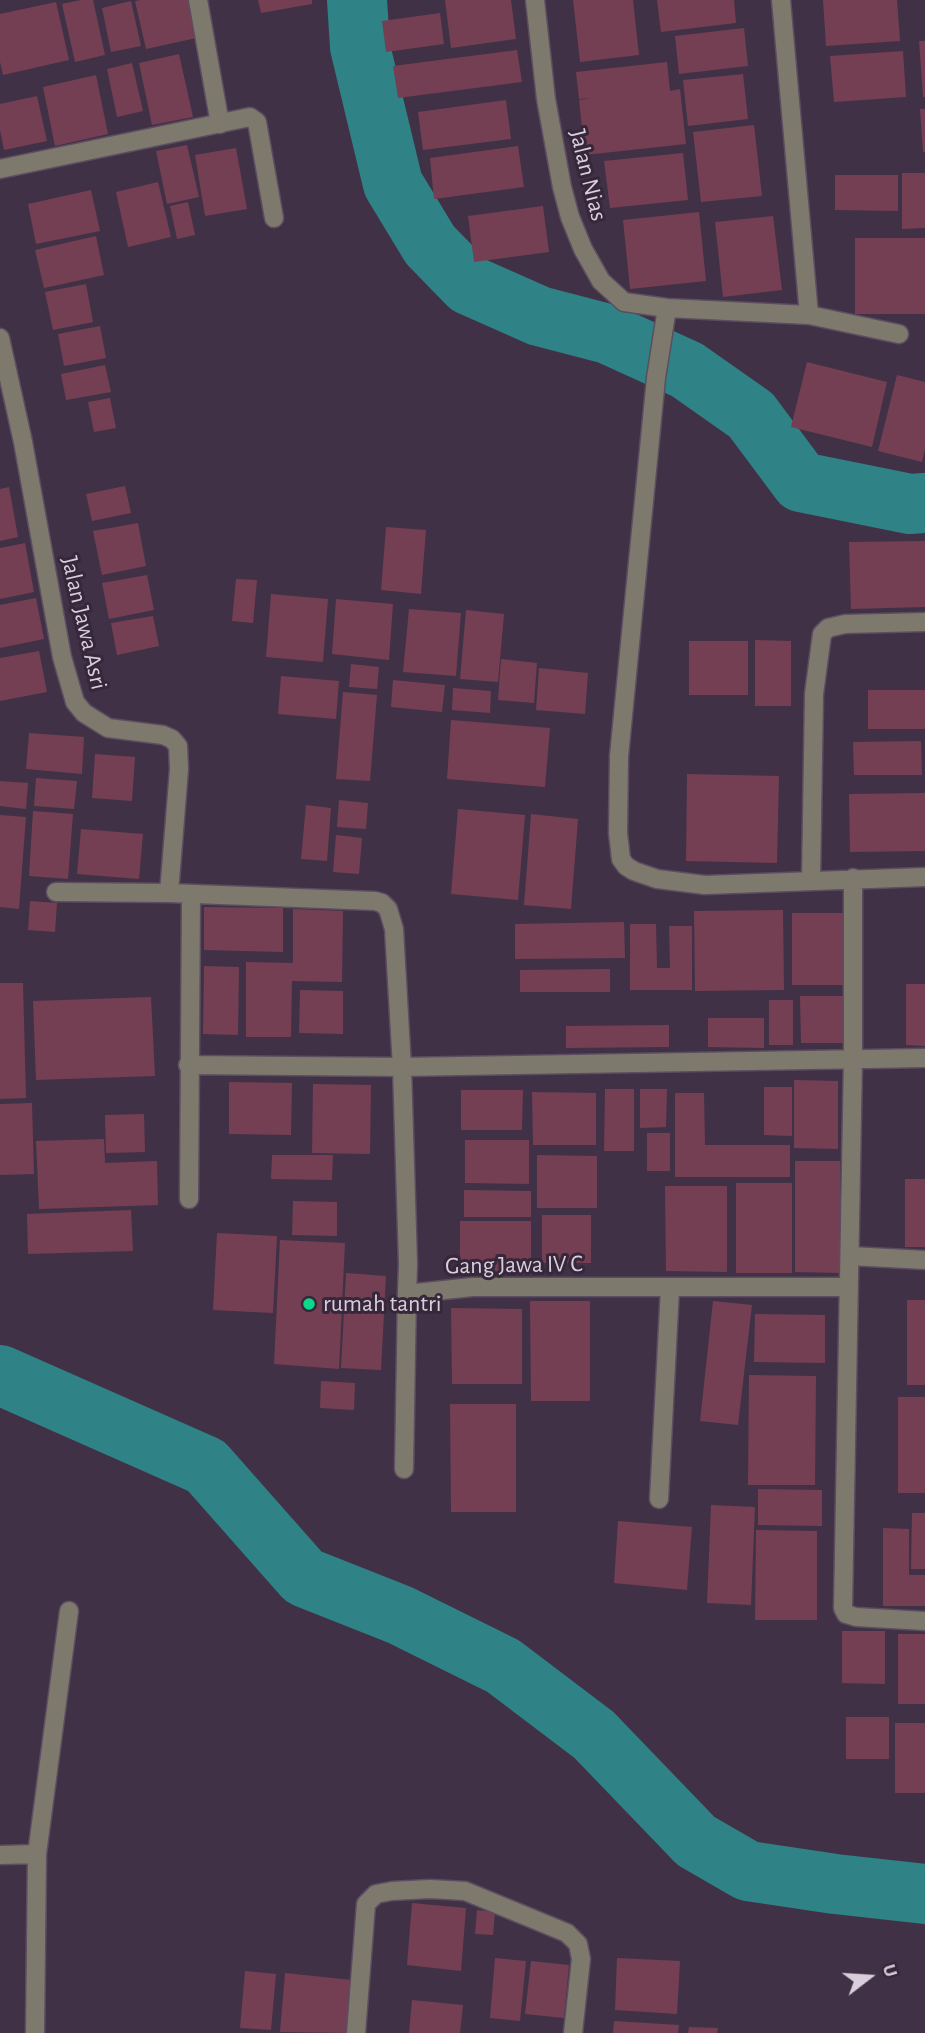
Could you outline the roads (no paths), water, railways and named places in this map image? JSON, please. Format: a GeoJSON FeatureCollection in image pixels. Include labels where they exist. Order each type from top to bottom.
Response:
{"type":"FeatureCollection","features":[{"type":"Feature","properties":{"kind":"street"},"geometry":{"type":"LineString","coordinates":[[198,0],[220,124]]}},
{"type":"Feature","properties":{"kind":"street","name":"Jalan Nias"},"geometry":{"type":"LineString","coordinates":[[535,0],[546,99],[562,187],[583,249],[601,281],[624,302],[667,308],[809,315],[899,334]]}},
{"type":"Feature","properties":{"kind":"street"},"geometry":{"type":"LineString","coordinates":[[781,0],[809,315]]}},
{"type":"Feature","properties":{"kind":"street"},"geometry":{"type":"LineString","coordinates":[[0,169],[250,117],[257,122],[274,218]]}},
{"type":"Feature","properties":{"kind":"street"},"geometry":{"type":"LineString","coordinates":[[667,308],[656,378],[619,756],[618,834],[621,859],[634,871],[657,879],[705,885],[925,877]]}},
{"type":"Feature","properties":{"kind":"street","name":"Jalan Jawa Asri"},"geometry":{"type":"LineString","coordinates":[[0,338],[23,442],[62,657],[75,702],[93,720],[108,728],[163,736],[178,746],[169,893]]}},
{"type":"Feature","properties":{"kind":"street"},"geometry":{"type":"LineString","coordinates":[[811,881],[814,694],[822,634],[828,628],[845,624],[925,622]]}},
{"type":"Feature","properties":{"kind":"street"},"geometry":{"type":"LineString","coordinates":[[853,878],[853,1059],[843,1608],[846,1614],[856,1617],[925,1621]]}},
{"type":"Feature","properties":{"kind":"street"},"geometry":{"type":"LineString","coordinates":[[56,892],[169,893],[375,901],[388,909],[394,929],[402,1067],[408,1264],[404,1469]]}},
{"type":"Feature","properties":{"kind":"street"},"geometry":{"type":"LineString","coordinates":[[189,1199],[191,895]]}},
{"type":"Feature","properties":{"kind":"street"},"geometry":{"type":"LineString","coordinates":[[188,1065],[402,1067],[925,1058]]}},
{"type":"Feature","properties":{"kind":"street"},"geometry":{"type":"LineString","coordinates":[[850,1256],[925,1260]]}},
{"type":"Feature","properties":{"kind":"street","name":"Gang Jawa IV C"},"geometry":{"type":"LineString","coordinates":[[407,1294],[472,1287],[849,1286]]}},
{"type":"Feature","properties":{"kind":"street"},"geometry":{"type":"LineString","coordinates":[[659,1499],[670,1288]]}},
{"type":"Feature","properties":{"kind":"street"},"geometry":{"type":"LineString","coordinates":[[34,2033],[37,1854],[69,1611]]}},
{"type":"Feature","properties":{"kind":"street"},"geometry":{"type":"LineString","coordinates":[[0,1855],[37,1854]]}},
{"type":"Feature","properties":{"kind":"street"},"geometry":{"type":"LineString","coordinates":[[356,2033],[366,1904],[376,1894],[430,1889],[465,1891],[568,1933],[578,1944],[581,1959],[573,2033]]}},
{"type":"Feature","properties":{"kind":"waterway"},"geometry":{"type":"LineString","coordinates":[[357,0],[360,47],[393,184],[430,245],[469,285],[539,316],[608,334],[687,370],[751,415],[801,482],[910,504],[925,503]]}},
{"type":"Feature","properties":{"kind":"waterway"},"geometry":{"type":"LineString","coordinates":[[0,1375],[206,1466],[304,1577],[400,1615],[503,1666],[594,1735],[696,1841],[748,1871],[925,1894]]}},
{"type":"Feature","properties":{"kind":"place","name":"rumah tantri"},"geometry":{"type":"Point","coordinates":[309,1304]}}]}
